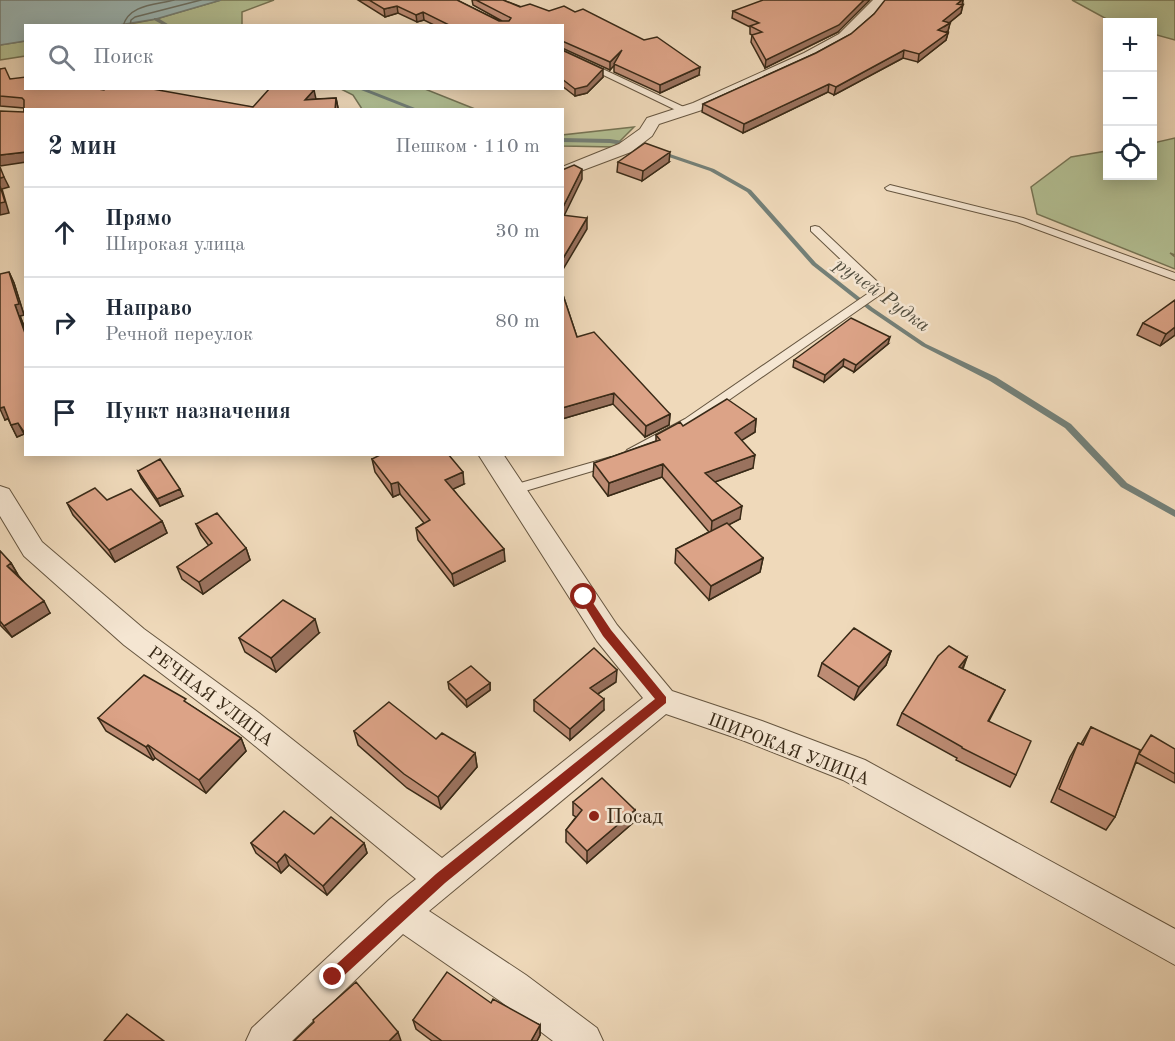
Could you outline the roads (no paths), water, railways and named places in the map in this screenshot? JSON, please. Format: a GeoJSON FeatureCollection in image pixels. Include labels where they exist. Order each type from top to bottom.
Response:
{"type":"FeatureCollection","features":[{"type":"Feature","properties":{"kind":"street"},"geometry":{"type":"LineString","coordinates":[[564,172],[630,145],[646,132],[654,121],[666,115],[686,111],[844,38],[880,0]]}},
{"type":"Feature","properties":{"kind":"street"},"geometry":{"type":"LineString","coordinates":[[264,1041],[401,912],[662,700],[607,633],[491,456]]}},
{"type":"Feature","properties":{"kind":"street","name":"РЕЧНАЯ УЛИЦА"},"geometry":{"type":"LineString","coordinates":[[0,495],[33,549],[117,623],[248,722],[441,878]]}},
{"type":"Feature","properties":{"kind":"street","name":"ШИРОКАЯ УЛИЦА"},"geometry":{"type":"LineString","coordinates":[[662,700],[751,730],[854,770],[1175,948]]}},
{"type":"Feature","properties":{"kind":"street"},"geometry":{"type":"LineString","coordinates":[[401,912],[513,988],[584,1041]]}},
{"type":"Feature","properties":{"kind":"lane"},"geometry":{"type":"LineString","coordinates":[[564,53],[686,111]]}},
{"type":"Feature","properties":{"kind":"lane"},"geometry":{"type":"LineString","coordinates":[[890,188],[1020,220],[1175,277]]}},
{"type":"Feature","properties":{"kind":"lane"},"geometry":{"type":"LineString","coordinates":[[515,489],[619,459],[689,422],[879,290],[815,229]]}},
{"type":"Feature","properties":{"kind":"water"},"geometry":{"type":"Polygon","coordinates":[[[0,0],[221,0],[156,19],[125,24],[24,24],[24,41],[0,45],[0,0]]]}},
{"type":"Feature","properties":{"kind":"waterway","name":"ручей Рудка"},"geometry":{"type":"LineString","coordinates":[[156,19],[165,24]]}},
{"type":"Feature","properties":{"kind":"waterway","name":"ручей Рудка"},"geometry":{"type":"LineString","coordinates":[[363,90],[413,108]]}},
{"type":"Feature","properties":{"kind":"waterway","name":"ручей Рудка"},"geometry":{"type":"LineString","coordinates":[[564,140],[610,141],[629,144]]}},
{"type":"Feature","properties":{"kind":"waterway","name":"ручей Рудка"},"geometry":{"type":"LineString","coordinates":[[662,153],[712,170],[749,191],[814,264],[871,309],[924,345],[993,379],[1068,426],[1124,485],[1175,514]]}},
{"type":"Feature","properties":{"kind":"place","name":"Посад"},"geometry":{"type":"Point","coordinates":[594,816]}}]}
